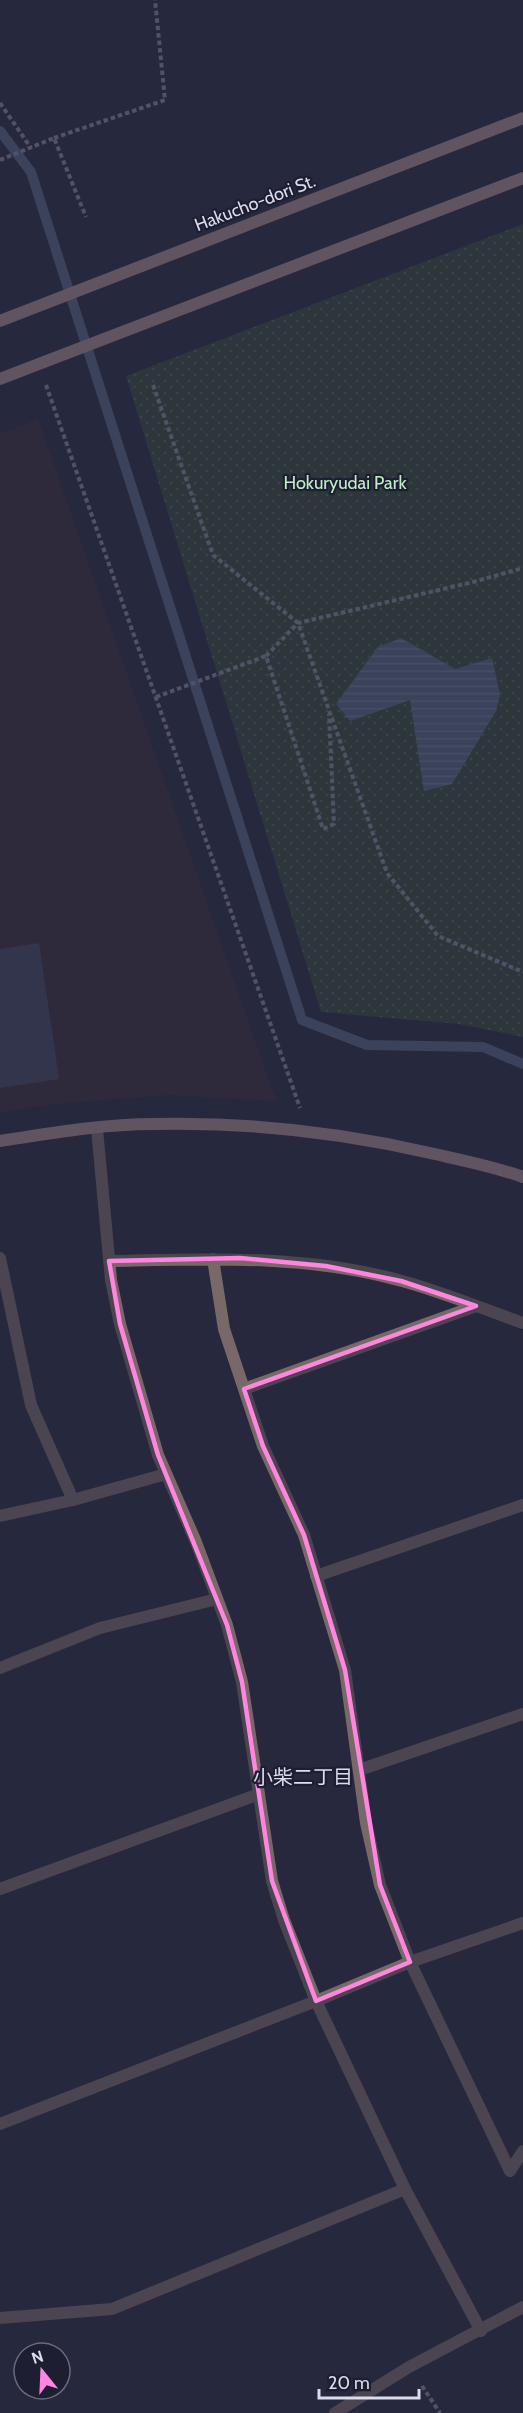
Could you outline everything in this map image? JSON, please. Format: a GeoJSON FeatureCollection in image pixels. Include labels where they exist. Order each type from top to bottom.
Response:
{"type":"FeatureCollection","features":[{"type":"Feature","properties":{"kind":"main road","name":"Hakucho-dori St."},"geometry":{"type":"LineString","coordinates":[[0,321],[523,118]]}},
{"type":"Feature","properties":{"kind":"main road"},"geometry":{"type":"LineString","coordinates":[[0,379],[523,178]]}},
{"type":"Feature","properties":{"kind":"main road"},"geometry":{"type":"LineString","coordinates":[[0,1141],[152,1124],[203,1124],[375,1140],[523,1177]]}},
{"type":"Feature","properties":{"kind":"street"},"geometry":{"type":"LineString","coordinates":[[97,1129],[109,1261],[120,1324],[158,1455],[217,1599],[242,1682],[272,1881],[284,1920],[316,2001],[405,2189],[481,2331]]}},
{"type":"Feature","properties":{"kind":"street"},"geometry":{"type":"LineString","coordinates":[[0,1258],[31,1405],[73,1500]]}},
{"type":"Feature","properties":{"kind":"street"},"geometry":{"type":"LineString","coordinates":[[109,1261],[240,1258],[326,1266],[401,1281],[523,1323]]}},
{"type":"Feature","properties":{"kind":"street"},"geometry":{"type":"LineString","coordinates":[[213,1259],[224,1329],[263,1446],[304,1535],[345,1670],[366,1823],[380,1885],[410,1962],[510,2171],[523,2151]]}},
{"type":"Feature","properties":{"kind":"street"},"geometry":{"type":"LineString","coordinates":[[244,1389],[476,1306]]}},
{"type":"Feature","properties":{"kind":"street"},"geometry":{"type":"LineString","coordinates":[[0,1516],[73,1500],[166,1474]]}},
{"type":"Feature","properties":{"kind":"street"},"geometry":{"type":"LineString","coordinates":[[316,1576],[523,1505]]}},
{"type":"Feature","properties":{"kind":"street"},"geometry":{"type":"LineString","coordinates":[[0,1668],[100,1628],[217,1599]]}},
{"type":"Feature","properties":{"kind":"street"},"geometry":{"type":"LineString","coordinates":[[359,1770],[523,1714]]}},
{"type":"Feature","properties":{"kind":"street"},"geometry":{"type":"LineString","coordinates":[[0,1889],[259,1794]]}},
{"type":"Feature","properties":{"kind":"street"},"geometry":{"type":"LineString","coordinates":[[0,2124],[410,1962],[523,1923]]}},
{"type":"Feature","properties":{"kind":"street"},"geometry":{"type":"LineString","coordinates":[[0,2318],[112,2309],[405,2189]]}},
{"type":"Feature","properties":{"kind":"street"},"geometry":{"type":"LineString","coordinates":[[334,2413],[409,2367],[523,2307]]}},
{"type":"Feature","properties":{"kind":"path"},"geometry":{"type":"LineString","coordinates":[[0,160],[54,138],[165,100],[155,0]]}},
{"type":"Feature","properties":{"kind":"path"},"geometry":{"type":"LineString","coordinates":[[0,103],[31,148]]}},
{"type":"Feature","properties":{"kind":"path"},"geometry":{"type":"LineString","coordinates":[[54,138],[86,217]]}},
{"type":"Feature","properties":{"kind":"path"},"geometry":{"type":"LineString","coordinates":[[39,364],[308,1132]]}},
{"type":"Feature","properties":{"kind":"path"},"geometry":{"type":"LineString","coordinates":[[153,385],[213,555],[298,623],[387,873],[438,936],[523,972]]}},
{"type":"Feature","properties":{"kind":"path"},"geometry":{"type":"LineString","coordinates":[[156,697],[266,656],[298,623],[523,568]]}},
{"type":"Feature","properties":{"kind":"path"},"geometry":{"type":"LineString","coordinates":[[266,656],[323,829],[334,824],[329,710]]}},
{"type":"Feature","properties":{"kind":"path"},"geometry":{"type":"LineString","coordinates":[[409,2367],[440,2413]]}},
{"type":"Feature","properties":{"kind":"highlighted area"},"geometry":{"type":"Polygon","coordinates":[[[240,1258],[326,1266],[401,1281],[476,1306],[244,1389],[263,1446],[304,1535],[345,1670],[380,1885],[410,1962],[316,2001],[272,1881],[242,1682],[227,1625],[158,1455],[120,1324],[109,1261],[240,1258]]]}},
{"type":"Feature","properties":{"kind":"shaded area"},"geometry":{"type":"Polygon","coordinates":[[[38,419],[276,1101],[169,1095],[64,1103],[0,1112],[0,434],[38,419]]]}},
{"type":"Feature","properties":{"kind":"green space","name":"Hokuryudai Park"},"geometry":{"type":"Polygon","coordinates":[[[523,224],[523,1037],[459,1024],[321,1012],[126,376],[523,224]]]}},
{"type":"Feature","properties":{"kind":"water"},"geometry":{"type":"Polygon","coordinates":[[[401,638],[455,669],[492,658],[500,695],[496,711],[452,784],[424,791],[410,700],[350,721],[336,704],[378,647],[401,638]]]}},
{"type":"Feature","properties":{"kind":"building"},"geometry":{"type":"Polygon","coordinates":[[[39,943],[59,1079],[0,1088],[0,949],[39,943]]]}},
{"type":"Feature","properties":{"kind":"waterway"},"geometry":{"type":"LineString","coordinates":[[0,131],[31,172],[302,1020],[367,1045],[483,1047],[523,1064]]}},
{"type":"Feature","properties":{"kind":"district","name":"小柴二丁目"},"geometry":{"type":"Point","coordinates":[303,1777]}}]}
